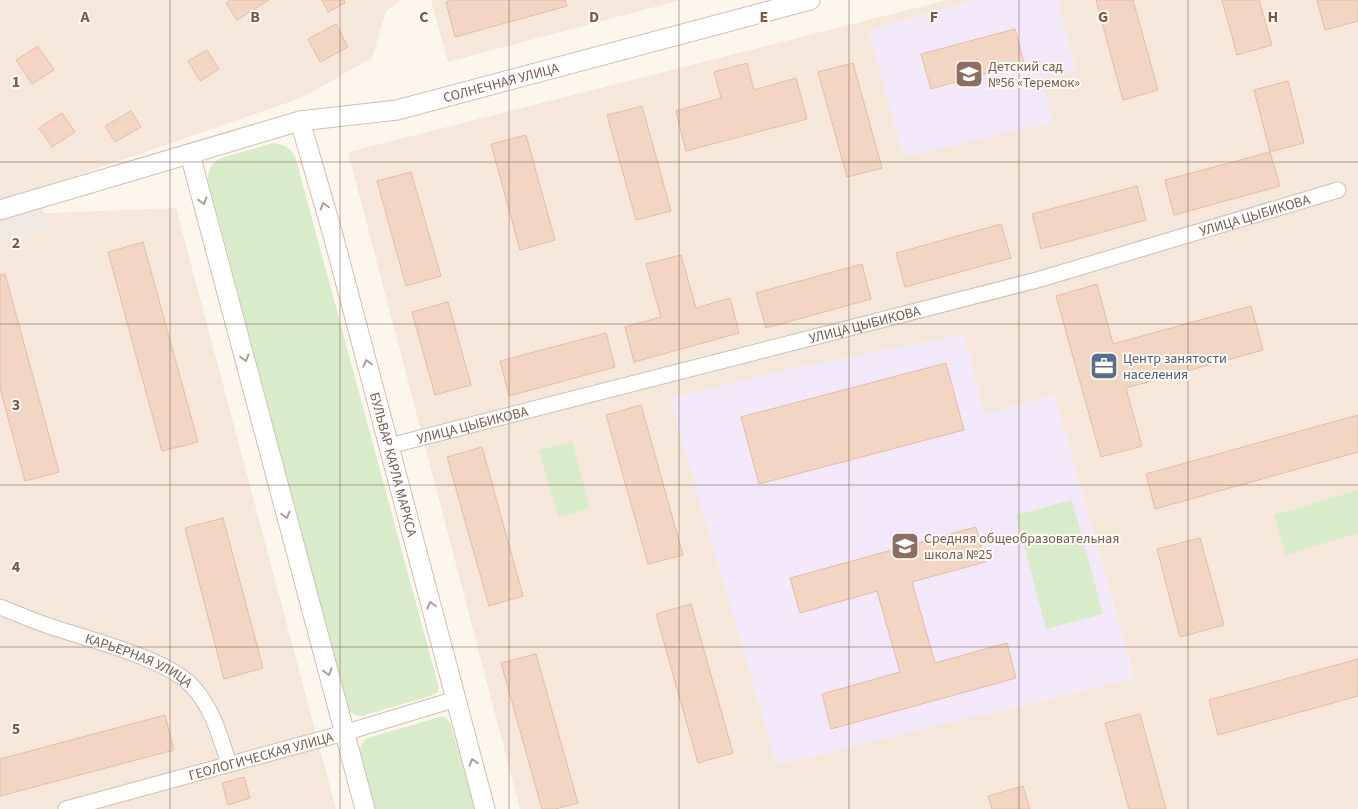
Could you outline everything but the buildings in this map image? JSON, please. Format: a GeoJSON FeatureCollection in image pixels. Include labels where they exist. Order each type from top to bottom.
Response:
{"type":"FeatureCollection","features":[{"type":"Feature","properties":{"kind":"street","name":"СОЛНЕЧНАЯ УЛИЦА"},"geometry":{"type":"LineString","coordinates":[[0,210],[300,121],[397,110],[810,0]]}},
{"type":"Feature","properties":{"kind":"street","name":"БУЛЬВАР КАРЛА МАРКСА"},"geometry":{"type":"LineString","coordinates":[[300,121],[333,235],[485,809]]}},
{"type":"Feature","properties":{"kind":"street"},"geometry":{"type":"LineString","coordinates":[[190,154],[365,809]]}},
{"type":"Feature","properties":{"kind":"street","name":"УЛИЦА ЦЫБИКОВА"},"geometry":{"type":"LineString","coordinates":[[389,446],[1037,280],[1338,190]]}},
{"type":"Feature","properties":{"kind":"street","name":"КАРЬЕРНАЯ УЛИЦА"},"geometry":{"type":"LineString","coordinates":[[0,607],[46,625],[143,656],[179,676],[192,685],[207,705],[216,724],[229,764]]}},
{"type":"Feature","properties":{"kind":"street","name":"ГЕОЛОГИЧЕСКАЯ УЛИЦА"},"geometry":{"type":"LineString","coordinates":[[66,809],[344,733],[456,698]]}},
{"type":"Feature","properties":{"kind":"shaded area"},"geometry":{"type":"Polygon","coordinates":[[[0,0],[401,0],[386,11],[372,58],[301,98],[44,187],[0,193],[0,0]]]}},
{"type":"Feature","properties":{"kind":"shaded area"},"geometry":{"type":"Polygon","coordinates":[[[431,0],[681,0],[448,62],[431,0]]]}},
{"type":"Feature","properties":{"kind":"shaded area"},"geometry":{"type":"Polygon","coordinates":[[[947,0],[974,0],[869,31],[1041,79],[1076,69],[1057,0],[1358,0],[1358,809],[520,809],[348,152],[947,0]],[[1054,395],[984,414],[777,764],[1082,691],[1134,677],[1054,395]]]}},
{"type":"Feature","properties":{"kind":"shaded area","name":"Детский сад №56 «Теремок»"},"geometry":{"type":"Polygon","coordinates":[[[974,0],[1057,0],[1076,69],[1041,79],[1053,122],[911,156],[902,152],[869,31],[974,0]]]}},
{"type":"Feature","properties":{"kind":"shaded area"},"geometry":{"type":"Polygon","coordinates":[[[44,187],[44,231],[0,241],[0,193],[44,187]]]}},
{"type":"Feature","properties":{"kind":"shaded area"},"geometry":{"type":"Polygon","coordinates":[[[176,208],[336,809],[0,809],[0,215],[176,208]]]}},
{"type":"Feature","properties":{"kind":"shaded area","name":"Средняя общеобразовательная школа №25"},"geometry":{"type":"Polygon","coordinates":[[[964,334],[984,414],[1054,395],[1134,678],[777,765],[670,399],[784,370],[964,334]]]}},
{"type":"Feature","properties":{"kind":"green space"},"geometry":{"type":"Polygon","coordinates":[[[273,143],[286,146],[295,156],[439,688],[437,693],[427,697],[362,716],[353,714],[348,706],[208,180],[210,168],[218,159],[273,143]]]}},
{"type":"Feature","properties":{"kind":"green space"},"geometry":{"type":"Polygon","coordinates":[[[572,441],[590,508],[558,517],[539,450],[572,441]]]}},
{"type":"Feature","properties":{"kind":"green space"},"geometry":{"type":"Polygon","coordinates":[[[1358,490],[1358,533],[1286,555],[1274,515],[1358,490]]]}},
{"type":"Feature","properties":{"kind":"green space"},"geometry":{"type":"Polygon","coordinates":[[[1072,500],[1103,614],[1046,629],[1016,515],[1072,500]]]}},
{"type":"Feature","properties":{"kind":"green space"},"geometry":{"type":"Polygon","coordinates":[[[439,717],[445,717],[450,722],[475,809],[375,809],[360,751],[361,744],[368,738],[439,717]]]}},
{"type":"Feature","properties":{"kind":"place","name":"Детский сад №56 «Теремок»"},"geometry":{"type":"Point","coordinates":[969,74]}},
{"type":"Feature","properties":{"kind":"place","name":"Центр занятости населения"},"geometry":{"type":"Point","coordinates":[1104,366]}},
{"type":"Feature","properties":{"kind":"place","name":"Средняя общеобразовательная школа №25"},"geometry":{"type":"Point","coordinates":[905,546]}}]}
